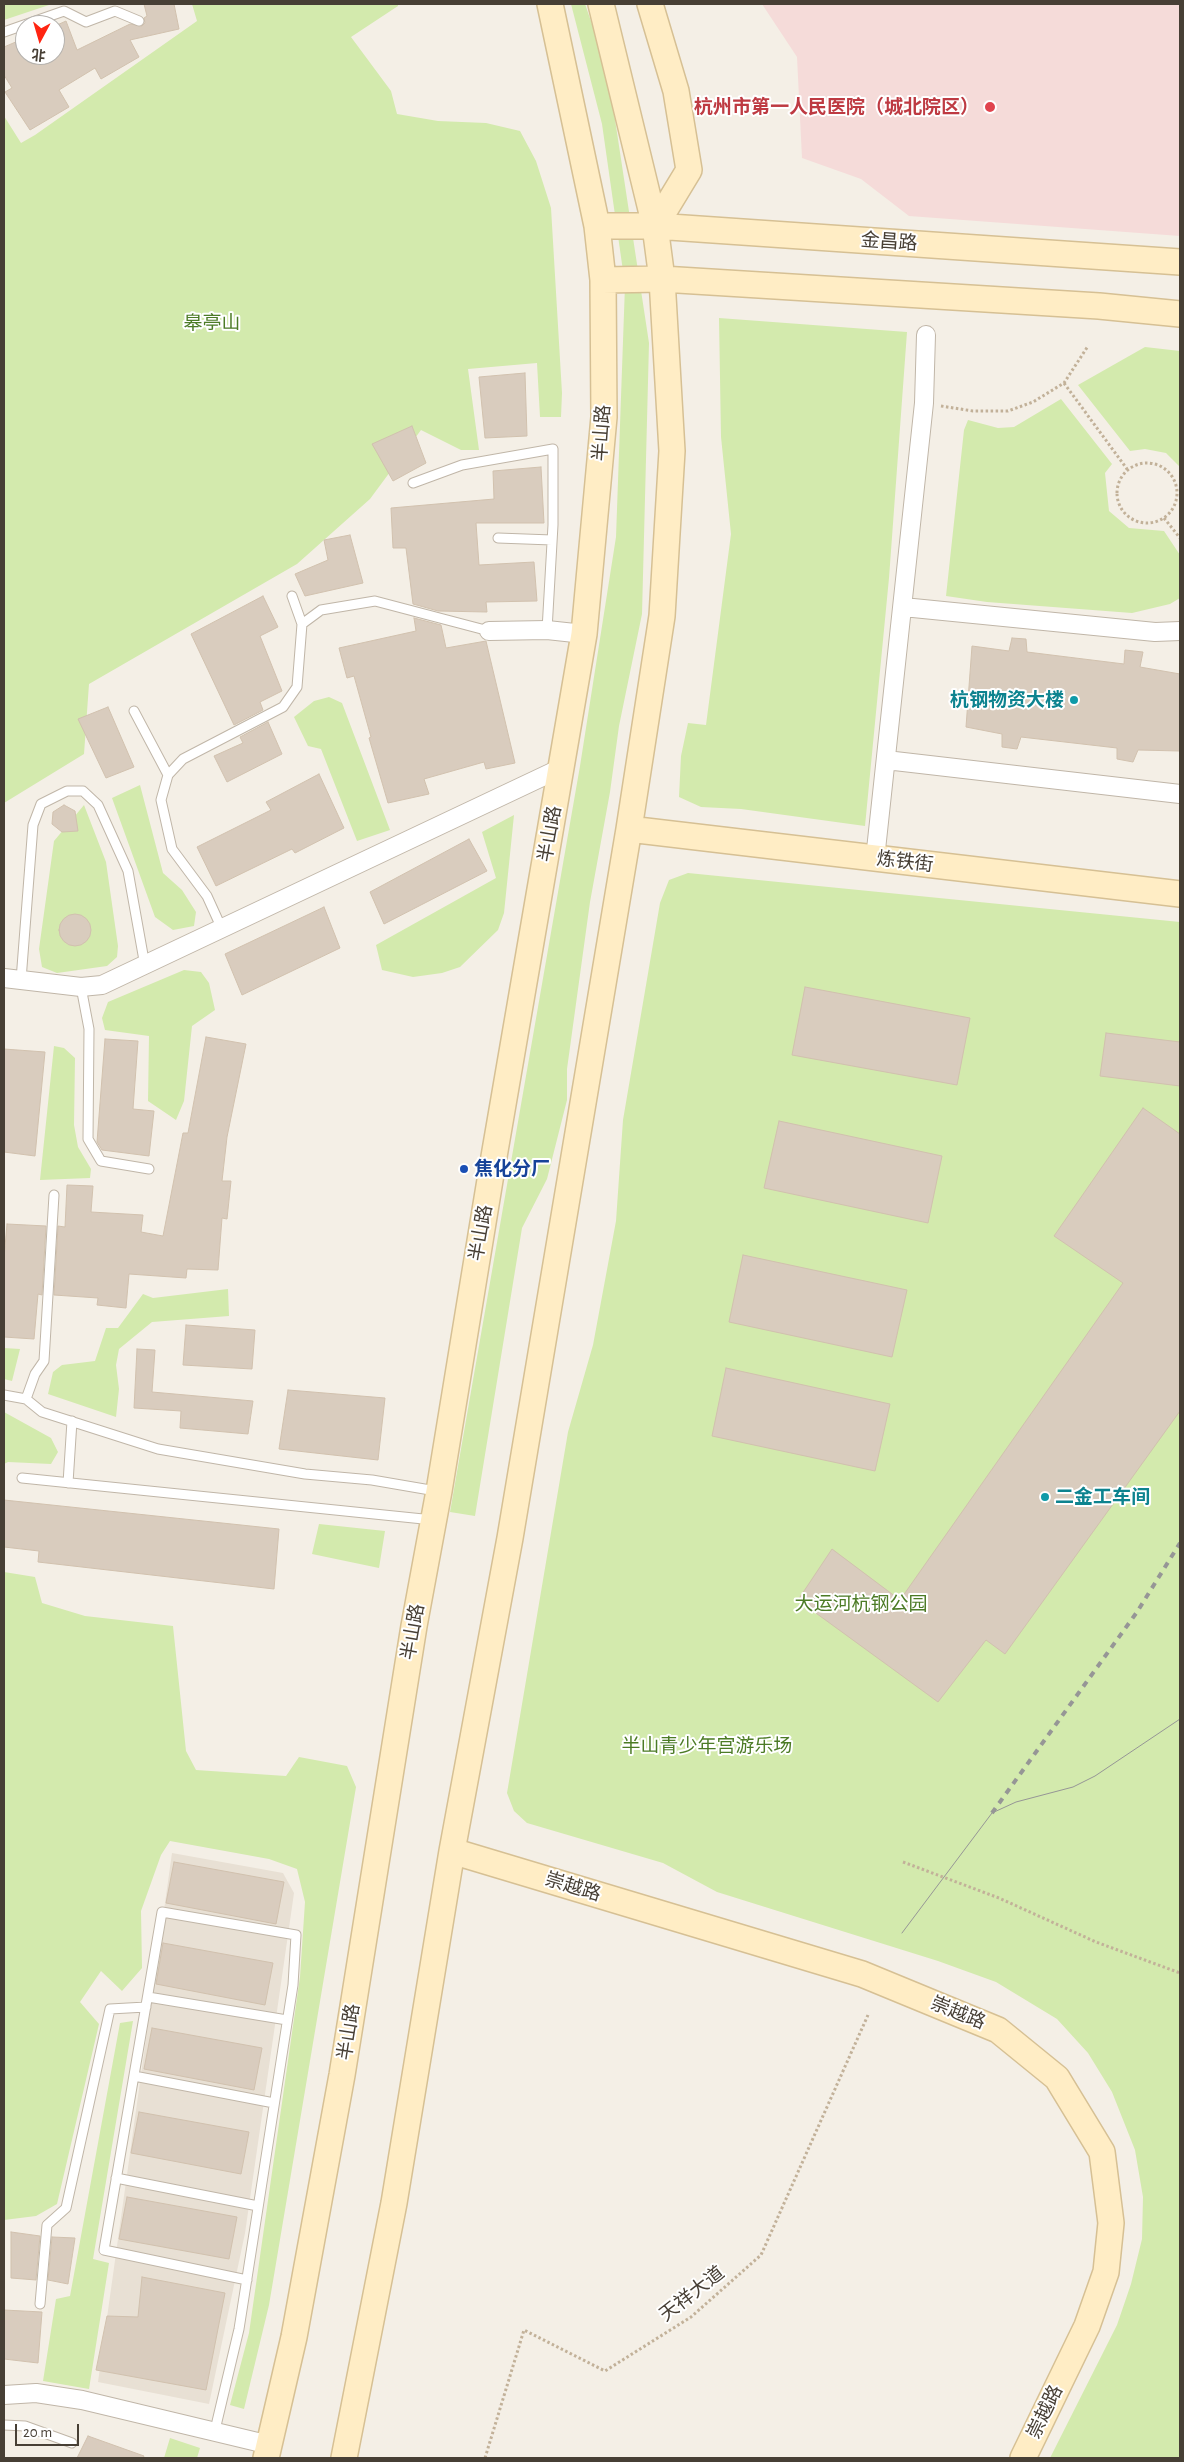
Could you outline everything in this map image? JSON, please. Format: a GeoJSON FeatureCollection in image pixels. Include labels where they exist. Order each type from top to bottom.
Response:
{"type":"FeatureCollection","features":[{"type":"Feature","properties":{"kind":"main road","name":"半山路"},"geometry":{"type":"LineString","coordinates":[[268,2452],[294,2337],[342,2076],[490,1174],[584,634],[604,417],[603,280],[597,226],[550,4]]}},
{"type":"Feature","properties":{"kind":"main road"},"geometry":{"type":"LineString","coordinates":[[344,2458],[394,2203],[452,1851],[510,1538],[629,829],[662,616],[672,451],[662,279],[655,226],[601,4]]}},
{"type":"Feature","properties":{"kind":"main road"},"geometry":{"type":"LineString","coordinates":[[650,4],[676,91],[689,170],[655,226]]}},
{"type":"Feature","properties":{"kind":"main road","name":"金昌路"},"geometry":{"type":"LineString","coordinates":[[597,226],[655,226],[1180,262]]}},
{"type":"Feature","properties":{"kind":"main road"},"geometry":{"type":"LineString","coordinates":[[603,280],[662,279],[1098,306],[1180,314]]}},
{"type":"Feature","properties":{"kind":"main road","name":"炼铁街"},"geometry":{"type":"LineString","coordinates":[[629,829],[1180,894]]}},
{"type":"Feature","properties":{"kind":"main road","name":"崇越路"},"geometry":{"type":"LineString","coordinates":[[452,1851],[862,1974],[998,2030],[1058,2078],[1102,2152],[1111,2223],[1106,2272],[1087,2326],[1023,2458]]}},
{"type":"Feature","properties":{"kind":"street"},"geometry":{"type":"LineString","coordinates":[[875,859],[924,403],[926,335]]}},
{"type":"Feature","properties":{"kind":"street"},"geometry":{"type":"LineString","coordinates":[[903,607],[1155,632],[1180,631]]}},
{"type":"Feature","properties":{"kind":"street"},"geometry":{"type":"LineString","coordinates":[[489,631],[547,630],[584,634]]}},
{"type":"Feature","properties":{"kind":"street"},"geometry":{"type":"LineString","coordinates":[[886,760],[1180,794]]}},
{"type":"Feature","properties":{"kind":"street"},"geometry":{"type":"LineString","coordinates":[[12,979],[81,987],[102,985],[222,930],[561,768]]}},
{"type":"Feature","properties":{"kind":"street"},"geometry":{"type":"LineString","coordinates":[[4,2395],[36,2393],[82,2400],[215,2430],[268,2452]]}},
{"type":"Feature","properties":{"kind":"lane"},"geometry":{"type":"LineString","coordinates":[[4,32],[64,11],[86,22],[115,11],[139,21]]}},
{"type":"Feature","properties":{"kind":"lane"},"geometry":{"type":"LineString","coordinates":[[413,483],[462,466],[552,449],[552,540],[547,630]]}},
{"type":"Feature","properties":{"kind":"lane"},"geometry":{"type":"LineString","coordinates":[[498,538],[552,540]]}},
{"type":"Feature","properties":{"kind":"lane"},"geometry":{"type":"LineString","coordinates":[[222,930],[206,896],[172,849],[161,800],[168,775],[183,759],[283,707],[297,687],[302,624],[292,596]]}},
{"type":"Feature","properties":{"kind":"lane"},"geometry":{"type":"LineString","coordinates":[[302,624],[322,610],[375,601],[489,631]]}},
{"type":"Feature","properties":{"kind":"lane"},"geometry":{"type":"LineString","coordinates":[[134,711],[168,775]]}},
{"type":"Feature","properties":{"kind":"lane"},"geometry":{"type":"LineString","coordinates":[[12,979],[33,825],[41,804],[67,791],[83,791],[98,804],[128,871],[145,966]]}},
{"type":"Feature","properties":{"kind":"lane"},"geometry":{"type":"LineString","coordinates":[[81,987],[89,1029],[88,1139],[101,1161],[149,1169]]}},
{"type":"Feature","properties":{"kind":"lane"},"geometry":{"type":"LineString","coordinates":[[26,1399],[35,1374],[44,1361],[54,1195]]}},
{"type":"Feature","properties":{"kind":"lane"},"geometry":{"type":"LineString","coordinates":[[4,1395],[26,1399],[42,1412],[158,1449],[306,1474],[372,1480],[439,1491]]}},
{"type":"Feature","properties":{"kind":"lane"},"geometry":{"type":"LineString","coordinates":[[68,1483],[72,1422]]}},
{"type":"Feature","properties":{"kind":"lane"},"geometry":{"type":"LineString","coordinates":[[22,1478],[433,1520]]}},
{"type":"Feature","properties":{"kind":"lane"},"geometry":{"type":"LineString","coordinates":[[215,2430],[239,2329],[247,2280],[287,2020],[293,1985],[296,1935],[162,1912],[104,2250],[247,2280]]}},
{"type":"Feature","properties":{"kind":"lane"},"geometry":{"type":"LineString","coordinates":[[148,1997],[287,2020]]}},
{"type":"Feature","properties":{"kind":"lane"},"geometry":{"type":"LineString","coordinates":[[40,2304],[47,2225],[66,2208],[110,2009],[146,2007]]}},
{"type":"Feature","properties":{"kind":"lane"},"geometry":{"type":"LineString","coordinates":[[134,2076],[274,2103]]}},
{"type":"Feature","properties":{"kind":"lane"},"geometry":{"type":"LineString","coordinates":[[116,2178],[258,2206]]}},
{"type":"Feature","properties":{"kind":"lane"},"geometry":{"type":"LineString","coordinates":[[4,2424],[25,2426],[72,2443]]}},
{"type":"Feature","properties":{"kind":"path"},"geometry":{"type":"LineString","coordinates":[[924,403],[973,411],[1008,411],[1033,402],[1064,383],[1088,346]]}},
{"type":"Feature","properties":{"kind":"path"},"geometry":{"type":"LineString","coordinates":[[1064,383],[1127,469]]}},
{"type":"Feature","properties":{"kind":"path"},"geometry":{"type":"LineString","coordinates":[[1147,462],[1157,464],[1172,476],[1178,494],[1171,512],[1164,518],[1146,523],[1135,521],[1120,507],[1116,497],[1117,487],[1127,469],[1136,464],[1147,462]]}},
{"type":"Feature","properties":{"kind":"path"},"geometry":{"type":"LineString","coordinates":[[1164,518],[1180,538]]}},
{"type":"Feature","properties":{"kind":"path"},"geometry":{"type":"LineString","coordinates":[[902,1862],[999,1898],[1096,1942],[1180,1973]]}},
{"type":"Feature","properties":{"kind":"path","name":"天祥大道"},"geometry":{"type":"LineString","coordinates":[[485,2458],[524,2330],[604,2371],[691,2317],[761,2255],[868,2015]]}},
{"type":"Feature","properties":{"kind":"shaded area","name":"杭州市第一人民医院（城北院区）"},"geometry":{"type":"Polygon","coordinates":[[[762,4],[1180,4],[1180,236],[909,216],[861,179],[802,158],[797,57],[762,4]]]}},
{"type":"Feature","properties":{"kind":"shaded area"},"geometry":{"type":"Polygon","coordinates":[[[172,1853],[283,1873],[294,1893],[245,2233],[209,2404],[98,2382],[172,1853]]]}},
{"type":"Feature","properties":{"kind":"green space"},"geometry":{"type":"Polygon","coordinates":[[[4,4],[52,4],[15,15],[4,20],[4,4]]]}},
{"type":"Feature","properties":{"kind":"green space","name":"皋亭山"},"geometry":{"type":"Polygon","coordinates":[[[192,4],[398,4],[398,6],[351,37],[391,91],[397,114],[438,121],[486,123],[520,131],[536,161],[551,208],[562,393],[561,417],[540,417],[537,363],[468,369],[479,450],[461,450],[421,430],[370,499],[297,564],[89,684],[84,754],[4,803],[4,116],[21,143],[35,135],[197,21],[192,4]]]}},
{"type":"Feature","properties":{"kind":"green space"},"geometry":{"type":"Polygon","coordinates":[[[571,4],[585,4],[607,67],[649,343],[642,614],[619,726],[610,792],[590,902],[567,1069],[567,1100],[547,1179],[522,1228],[475,1516],[450,1512],[580,766],[616,537],[625,285],[602,124],[571,4]]]}},
{"type":"Feature","properties":{"kind":"green space"},"geometry":{"type":"Polygon","coordinates":[[[719,318],[907,332],[889,578],[865,826],[741,809],[701,807],[679,797],[681,756],[688,723],[706,725],[731,534],[721,437],[719,318]]]}},
{"type":"Feature","properties":{"kind":"green space"},"geometry":{"type":"Polygon","coordinates":[[[1145,347],[1180,351],[1180,471],[1179,466],[1166,453],[1145,449],[1130,451],[1078,385],[1145,347]]]}},
{"type":"Feature","properties":{"kind":"green space"},"geometry":{"type":"Polygon","coordinates":[[[1061,399],[1112,464],[1105,473],[1109,511],[1129,528],[1164,531],[1180,555],[1180,598],[1170,604],[1132,613],[987,602],[946,596],[964,430],[968,420],[998,428],[1014,427],[1061,399]]]}},
{"type":"Feature","properties":{"kind":"green space"},"geometry":{"type":"Polygon","coordinates":[[[329,697],[342,703],[390,830],[357,841],[321,749],[308,746],[294,717],[314,701],[329,697]]]}},
{"type":"Feature","properties":{"kind":"green space"},"geometry":{"type":"Polygon","coordinates":[[[140,785],[163,873],[182,890],[196,912],[194,926],[173,930],[155,917],[112,798],[140,785]]]}},
{"type":"Feature","properties":{"kind":"green space"},"geometry":{"type":"Polygon","coordinates":[[[84,805],[106,862],[118,946],[117,957],[107,966],[57,973],[42,967],[39,949],[54,841],[84,805]]]}},
{"type":"Feature","properties":{"kind":"green space"},"geometry":{"type":"Polygon","coordinates":[[[514,815],[504,913],[498,930],[460,967],[442,973],[413,977],[382,970],[376,945],[496,878],[482,832],[514,815]]]}},
{"type":"Feature","properties":{"kind":"green space","name":"大运河杭钢公园"},"geometry":{"type":"Polygon","coordinates":[[[688,873],[1180,922],[1180,2458],[1050,2458],[1117,2325],[1131,2284],[1142,2239],[1143,2197],[1135,2150],[1112,2092],[1088,2053],[1057,2019],[996,1982],[938,1961],[717,1892],[663,1863],[527,1823],[514,1811],[507,1793],[568,1432],[593,1345],[616,1221],[623,1120],[660,903],[669,880],[688,873]]]}},
{"type":"Feature","properties":{"kind":"green space"},"geometry":{"type":"Polygon","coordinates":[[[184,970],[201,972],[209,983],[215,1010],[192,1026],[184,1101],[176,1120],[148,1101],[149,1036],[105,1030],[102,1018],[108,1002],[184,970]]]}},
{"type":"Feature","properties":{"kind":"green space"},"geometry":{"type":"Polygon","coordinates":[[[54,1046],[64,1048],[75,1058],[74,1125],[78,1147],[91,1169],[90,1178],[40,1180],[54,1046]]]}},
{"type":"Feature","properties":{"kind":"green space"},"geometry":{"type":"Polygon","coordinates":[[[228,1289],[229,1316],[152,1322],[119,1349],[116,1365],[119,1389],[116,1417],[48,1394],[53,1372],[62,1365],[95,1361],[106,1328],[118,1328],[143,1294],[153,1298],[228,1289]]]}},
{"type":"Feature","properties":{"kind":"green space"},"geometry":{"type":"Polygon","coordinates":[[[4,1348],[20,1349],[12,1381],[4,1379],[4,1348]]]}},
{"type":"Feature","properties":{"kind":"green space"},"geometry":{"type":"Polygon","coordinates":[[[4,1412],[51,1438],[58,1452],[51,1464],[8,1462],[4,1464],[4,1412]]]}},
{"type":"Feature","properties":{"kind":"green space"},"geometry":{"type":"Polygon","coordinates":[[[319,1524],[385,1531],[379,1568],[312,1554],[319,1524]]]}},
{"type":"Feature","properties":{"kind":"green space"},"geometry":{"type":"Polygon","coordinates":[[[4,1572],[35,1577],[42,1603],[85,1616],[173,1626],[186,1751],[196,1770],[286,1776],[299,1757],[347,1766],[356,1787],[269,2305],[244,2409],[230,2405],[249,2333],[300,1977],[305,1902],[297,1869],[269,1859],[170,1841],[161,1855],[141,1911],[142,1968],[122,1991],[101,1971],[80,2002],[99,2024],[57,2204],[36,2216],[4,2220],[4,1572]]]}},
{"type":"Feature","properties":{"kind":"green space"},"geometry":{"type":"Polygon","coordinates":[[[133,2021],[93,2259],[109,2263],[89,2389],[43,2381],[56,2299],[70,2296],[120,2023],[133,2021]]]}},
{"type":"Feature","properties":{"kind":"green space"},"geometry":{"type":"Polygon","coordinates":[[[170,2438],[200,2448],[197,2458],[164,2458],[170,2438]]]}},
{"type":"Feature","properties":{"kind":"building"},"geometry":{"type":"Polygon","coordinates":[[[144,4],[174,4],[179,29],[130,40],[139,57],[101,79],[95,68],[59,90],[69,107],[30,130],[5,92],[12,88],[4,75],[4,47],[15,42],[15,65],[65,65],[65,21],[77,50],[130,24],[142,26],[145,23],[144,18],[147,16],[144,4]]]}},
{"type":"Feature","properties":{"kind":"building"},"geometry":{"type":"Polygon","coordinates":[[[525,373],[527,436],[485,438],[479,377],[525,373]]]}},
{"type":"Feature","properties":{"kind":"building"},"geometry":{"type":"Polygon","coordinates":[[[412,426],[426,463],[393,481],[372,444],[412,426]]]}},
{"type":"Feature","properties":{"kind":"building"},"geometry":{"type":"Polygon","coordinates":[[[541,467],[544,523],[476,523],[479,565],[534,562],[537,601],[486,602],[487,612],[438,611],[413,604],[406,548],[393,548],[391,508],[494,499],[493,471],[541,467]]]}},
{"type":"Feature","properties":{"kind":"building"},"geometry":{"type":"Polygon","coordinates":[[[350,535],[363,583],[305,596],[295,574],[328,560],[324,540],[350,535]]]}},
{"type":"Feature","properties":{"kind":"building"},"geometry":{"type":"Polygon","coordinates":[[[263,596],[278,627],[260,636],[282,691],[260,702],[263,710],[234,725],[191,634],[263,596]]]}},
{"type":"Feature","properties":{"kind":"building"},"geometry":{"type":"Polygon","coordinates":[[[414,618],[441,625],[446,648],[486,641],[515,763],[486,769],[484,762],[424,779],[429,794],[388,803],[369,738],[371,737],[354,676],[347,678],[339,648],[416,631],[414,618]]]}},
{"type":"Feature","properties":{"kind":"building","name":"杭钢物资大楼"},"geometry":{"type":"Polygon","coordinates":[[[1012,638],[1026,639],[1027,652],[1124,664],[1125,650],[1143,652],[1140,667],[1180,674],[1180,751],[1138,750],[1133,762],[1117,759],[1117,748],[1021,737],[1017,749],[1002,747],[1002,734],[966,727],[972,646],[1009,651],[1012,638]]]}},
{"type":"Feature","properties":{"kind":"building"},"geometry":{"type":"Polygon","coordinates":[[[108,707],[134,767],[106,778],[78,719],[108,707]]]}},
{"type":"Feature","properties":{"kind":"building"},"geometry":{"type":"Polygon","coordinates":[[[268,722],[282,754],[227,782],[214,756],[243,743],[240,737],[268,722]]]}},
{"type":"Feature","properties":{"kind":"building"},"geometry":{"type":"Polygon","coordinates":[[[319,774],[344,828],[295,853],[292,849],[216,886],[197,847],[271,810],[266,802],[319,774]]]}},
{"type":"Feature","properties":{"kind":"building"},"geometry":{"type":"Polygon","coordinates":[[[64,805],[75,811],[78,831],[62,832],[52,824],[53,812],[64,805]]]}},
{"type":"Feature","properties":{"kind":"building"},"geometry":{"type":"Polygon","coordinates":[[[469,839],[487,871],[384,924],[370,892],[469,839]]]}},
{"type":"Feature","properties":{"kind":"building"},"geometry":{"type":"Polygon","coordinates":[[[324,907],[340,948],[242,995],[225,954],[324,907]]]}},
{"type":"Feature","properties":{"kind":"building"},"geometry":{"type":"Polygon","coordinates":[[[75,914],[81,915],[86,919],[90,924],[90,936],[86,941],[81,945],[75,946],[69,945],[64,941],[60,936],[59,930],[60,924],[64,919],[69,915],[75,914]]]}},
{"type":"Feature","properties":{"kind":"building"},"geometry":{"type":"Polygon","coordinates":[[[805,987],[970,1018],[957,1085],[792,1055],[805,987]]]}},
{"type":"Feature","properties":{"kind":"building"},"geometry":{"type":"Polygon","coordinates":[[[1106,1033],[1180,1042],[1180,1086],[1100,1076],[1106,1033]]]}},
{"type":"Feature","properties":{"kind":"building"},"geometry":{"type":"Polygon","coordinates":[[[206,1037],[246,1044],[227,1137],[222,1181],[231,1181],[227,1219],[222,1218],[218,1270],[187,1269],[186,1278],[129,1274],[126,1308],[97,1305],[98,1298],[54,1295],[58,1226],[65,1227],[67,1185],[93,1186],[91,1212],[143,1215],[141,1232],[163,1236],[183,1133],[188,1133],[206,1037]]]}},
{"type":"Feature","properties":{"kind":"building"},"geometry":{"type":"Polygon","coordinates":[[[105,1039],[138,1041],[133,1109],[154,1111],[149,1156],[102,1150],[97,1142],[105,1039]]]}},
{"type":"Feature","properties":{"kind":"building"},"geometry":{"type":"Polygon","coordinates":[[[4,1049],[45,1052],[35,1156],[4,1152],[4,1049]]]}},
{"type":"Feature","properties":{"kind":"building","name":"二金工车间"},"geometry":{"type":"Polygon","coordinates":[[[1143,1108],[1180,1134],[1180,1411],[1005,1654],[986,1640],[938,1702],[798,1600],[832,1549],[900,1600],[1123,1283],[1054,1236],[1143,1108]]]}},
{"type":"Feature","properties":{"kind":"building"},"geometry":{"type":"Polygon","coordinates":[[[779,1121],[942,1156],[928,1223],[764,1188],[779,1121]]]}},
{"type":"Feature","properties":{"kind":"building"},"geometry":{"type":"Polygon","coordinates":[[[7,1224],[46,1226],[42,1295],[38,1294],[34,1339],[4,1337],[4,1258],[7,1224]]]}},
{"type":"Feature","properties":{"kind":"building"},"geometry":{"type":"Polygon","coordinates":[[[743,1255],[907,1290],[892,1357],[729,1322],[743,1255]]]}},
{"type":"Feature","properties":{"kind":"building"},"geometry":{"type":"Polygon","coordinates":[[[186,1325],[255,1330],[252,1369],[183,1365],[186,1325]]]}},
{"type":"Feature","properties":{"kind":"building"},"geometry":{"type":"Polygon","coordinates":[[[137,1349],[155,1350],[152,1392],[253,1401],[248,1434],[180,1428],[181,1411],[134,1408],[137,1349]]]}},
{"type":"Feature","properties":{"kind":"building"},"geometry":{"type":"Polygon","coordinates":[[[726,1368],[890,1404],[875,1471],[712,1436],[726,1368]]]}},
{"type":"Feature","properties":{"kind":"building"},"geometry":{"type":"Polygon","coordinates":[[[288,1390],[385,1398],[378,1460],[279,1449],[288,1390]]]}},
{"type":"Feature","properties":{"kind":"building"},"geometry":{"type":"Polygon","coordinates":[[[4,1500],[279,1529],[274,1589],[38,1562],[39,1551],[4,1547],[4,1500]]]}},
{"type":"Feature","properties":{"kind":"building"},"geometry":{"type":"Polygon","coordinates":[[[174,1862],[284,1882],[276,1924],[166,1903],[174,1862]]]}},
{"type":"Feature","properties":{"kind":"building"},"geometry":{"type":"Polygon","coordinates":[[[163,1943],[273,1963],[265,2005],[156,1984],[163,1943]]]}},
{"type":"Feature","properties":{"kind":"building"},"geometry":{"type":"Polygon","coordinates":[[[152,2028],[262,2048],[254,2090],[144,2069],[152,2028]]]}},
{"type":"Feature","properties":{"kind":"building"},"geometry":{"type":"Polygon","coordinates":[[[139,2112],[249,2132],[241,2174],[131,2153],[139,2112]]]}},
{"type":"Feature","properties":{"kind":"building"},"geometry":{"type":"Polygon","coordinates":[[[127,2197],[237,2217],[229,2259],[119,2239],[127,2197]]]}},
{"type":"Feature","properties":{"kind":"building"},"geometry":{"type":"Polygon","coordinates":[[[11,2232],[40,2236],[36,2280],[11,2278],[11,2232]]]}},
{"type":"Feature","properties":{"kind":"building"},"geometry":{"type":"Polygon","coordinates":[[[52,2237],[75,2238],[68,2284],[48,2280],[52,2237]]]}},
{"type":"Feature","properties":{"kind":"building"},"geometry":{"type":"Polygon","coordinates":[[[142,2277],[225,2293],[206,2390],[96,2370],[107,2316],[138,2317],[142,2277]]]}},
{"type":"Feature","properties":{"kind":"building"},"geometry":{"type":"Polygon","coordinates":[[[4,2310],[42,2312],[38,2363],[4,2359],[4,2310]]]}},
{"type":"Feature","properties":{"kind":"building"},"geometry":{"type":"Polygon","coordinates":[[[88,2436],[144,2456],[143,2458],[77,2458],[88,2436]]]}},
{"type":"Feature","properties":{"kind":"tram line"},"geometry":{"type":"LineString","coordinates":[[902,1933],[992,1813],[1016,1802],[1073,1787],[1095,1776],[1180,1719]]}},
{"type":"Feature","properties":{"kind":"railway"},"geometry":{"type":"LineString","coordinates":[[992,1813],[1137,1612],[1180,1543]]}},
{"type":"Feature","properties":{"kind":"place","name":"杭州市第一人民医院（城北院区）"},"geometry":{"type":"Point","coordinates":[990,107]}},
{"type":"Feature","properties":{"kind":"place","name":"杭钢物资大楼"},"geometry":{"type":"Point","coordinates":[1074,700]}},
{"type":"Feature","properties":{"kind":"place","name":"焦化分厂"},"geometry":{"type":"Point","coordinates":[464,1169]}},
{"type":"Feature","properties":{"kind":"place","name":"二金工车间"},"geometry":{"type":"Point","coordinates":[1045,1497]}},
{"type":"Feature","properties":{"kind":"park label","name":"半山青少年宫游乐场"},"geometry":{"type":"Point","coordinates":[707,1746]}}]}
